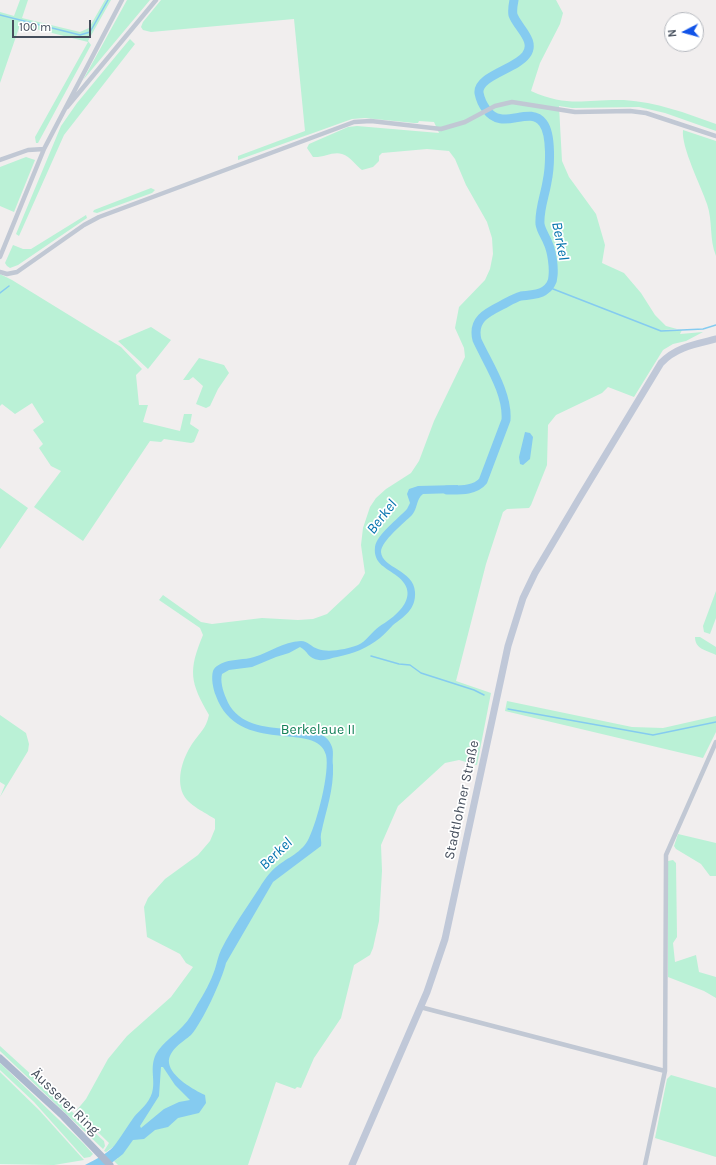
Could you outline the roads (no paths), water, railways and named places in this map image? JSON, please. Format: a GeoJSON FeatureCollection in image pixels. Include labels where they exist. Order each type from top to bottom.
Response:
{"type":"FeatureCollection","features":[{"type":"Feature","properties":{"kind":"main road","name":"Äusserer Ring"},"geometry":{"type":"LineString","coordinates":[[0,1058],[110,1165]]}},
{"type":"Feature","properties":{"kind":"street"},"geometry":{"type":"LineString","coordinates":[[0,257],[44,149],[122,0]]}},
{"type":"Feature","properties":{"kind":"street"},"geometry":{"type":"LineString","coordinates":[[61,114],[156,0]]}},
{"type":"Feature","properties":{"kind":"street"},"geometry":{"type":"LineString","coordinates":[[0,272],[7,274],[17,272],[99,216],[354,122],[371,122],[441,129],[453,127],[495,106],[512,102],[576,112],[630,111],[646,113],[716,136]]}},
{"type":"Feature","properties":{"kind":"street"},"geometry":{"type":"LineString","coordinates":[[0,160],[28,150],[44,149]]}},
{"type":"Feature","properties":{"kind":"street","name":"Stadtlohner Straße"},"geometry":{"type":"LineString","coordinates":[[352,1165],[420,1007],[445,939],[508,646],[517,615],[535,573],[655,372],[669,354],[716,338]]}},
{"type":"Feature","properties":{"kind":"street"},"geometry":{"type":"LineString","coordinates":[[645,1165],[665,1071],[666,855],[716,742]]}},
{"type":"Feature","properties":{"kind":"street"},"geometry":{"type":"LineString","coordinates":[[420,1007],[665,1071]]}},
{"type":"Feature","properties":{"kind":"water"},"geometry":{"type":"Polygon","coordinates":[[[525,432],[530,433],[533,437],[530,459],[523,465],[520,464],[519,457],[525,432]]]}},
{"type":"Feature","properties":{"kind":"water"},"geometry":{"type":"Polygon","coordinates":[[[458,485],[457,493],[423,494],[419,498],[412,515],[389,537],[382,548],[381,552],[387,562],[404,574],[413,585],[415,598],[409,612],[375,642],[365,648],[349,654],[326,660],[319,660],[310,657],[300,647],[289,653],[252,667],[229,670],[222,674],[222,683],[226,698],[236,713],[249,722],[266,727],[314,732],[326,737],[332,747],[332,783],[321,834],[321,846],[273,882],[226,963],[216,990],[201,1021],[191,1035],[173,1050],[169,1058],[171,1068],[178,1078],[205,1095],[206,1103],[199,1113],[178,1118],[168,1127],[155,1130],[144,1139],[133,1140],[123,1154],[109,1165],[85,1165],[114,1146],[134,1117],[149,1100],[153,1088],[153,1064],[156,1054],[162,1046],[180,1030],[191,1016],[209,983],[225,942],[265,879],[276,867],[299,851],[306,843],[312,831],[319,809],[327,763],[326,755],[320,745],[309,740],[258,732],[241,726],[227,715],[216,696],[212,677],[213,671],[216,666],[225,662],[254,657],[288,643],[303,641],[316,648],[327,651],[344,649],[361,644],[377,628],[393,617],[404,604],[407,598],[407,590],[404,583],[397,576],[378,562],[375,547],[384,532],[407,509],[410,503],[407,494],[409,489],[418,486],[458,485]],[[161,1067],[159,1096],[140,1126],[141,1128],[164,1109],[179,1102],[190,1100],[175,1085],[163,1067],[161,1067]]]}},
{"type":"Feature","properties":{"kind":"waterway"},"geometry":{"type":"LineString","coordinates":[[0,15],[80,35],[90,32],[108,0]]}},
{"type":"Feature","properties":{"kind":"waterway","name":"Berkel"},"geometry":{"type":"LineString","coordinates":[[447,490],[462,490],[476,487],[483,481],[506,420],[506,410],[501,389],[477,340],[476,333],[478,322],[486,314],[513,299],[544,291],[548,288],[553,278],[551,251],[540,224],[540,213],[548,176],[549,143],[546,128],[537,118],[530,116],[507,119],[500,119],[492,116],[485,107],[479,93],[480,87],[484,82],[490,77],[521,60],[529,50],[528,39],[513,15],[514,0]]}},
{"type":"Feature","properties":{"kind":"waterway"},"geometry":{"type":"LineString","coordinates":[[0,293],[9,286]]}},
{"type":"Feature","properties":{"kind":"waterway"},"geometry":{"type":"LineString","coordinates":[[548,287],[661,331],[703,329],[716,325]]}},
{"type":"Feature","properties":{"kind":"waterway"},"geometry":{"type":"LineString","coordinates":[[371,656],[399,664],[410,665],[421,673],[474,690],[484,695]]}},
{"type":"Feature","properties":{"kind":"waterway"},"geometry":{"type":"LineString","coordinates":[[508,709],[653,735],[716,722]]}},
{"type":"Feature","properties":{"kind":"park label","name":"Berkelaue II"},"geometry":{"type":"Point","coordinates":[318,730]}}]}
